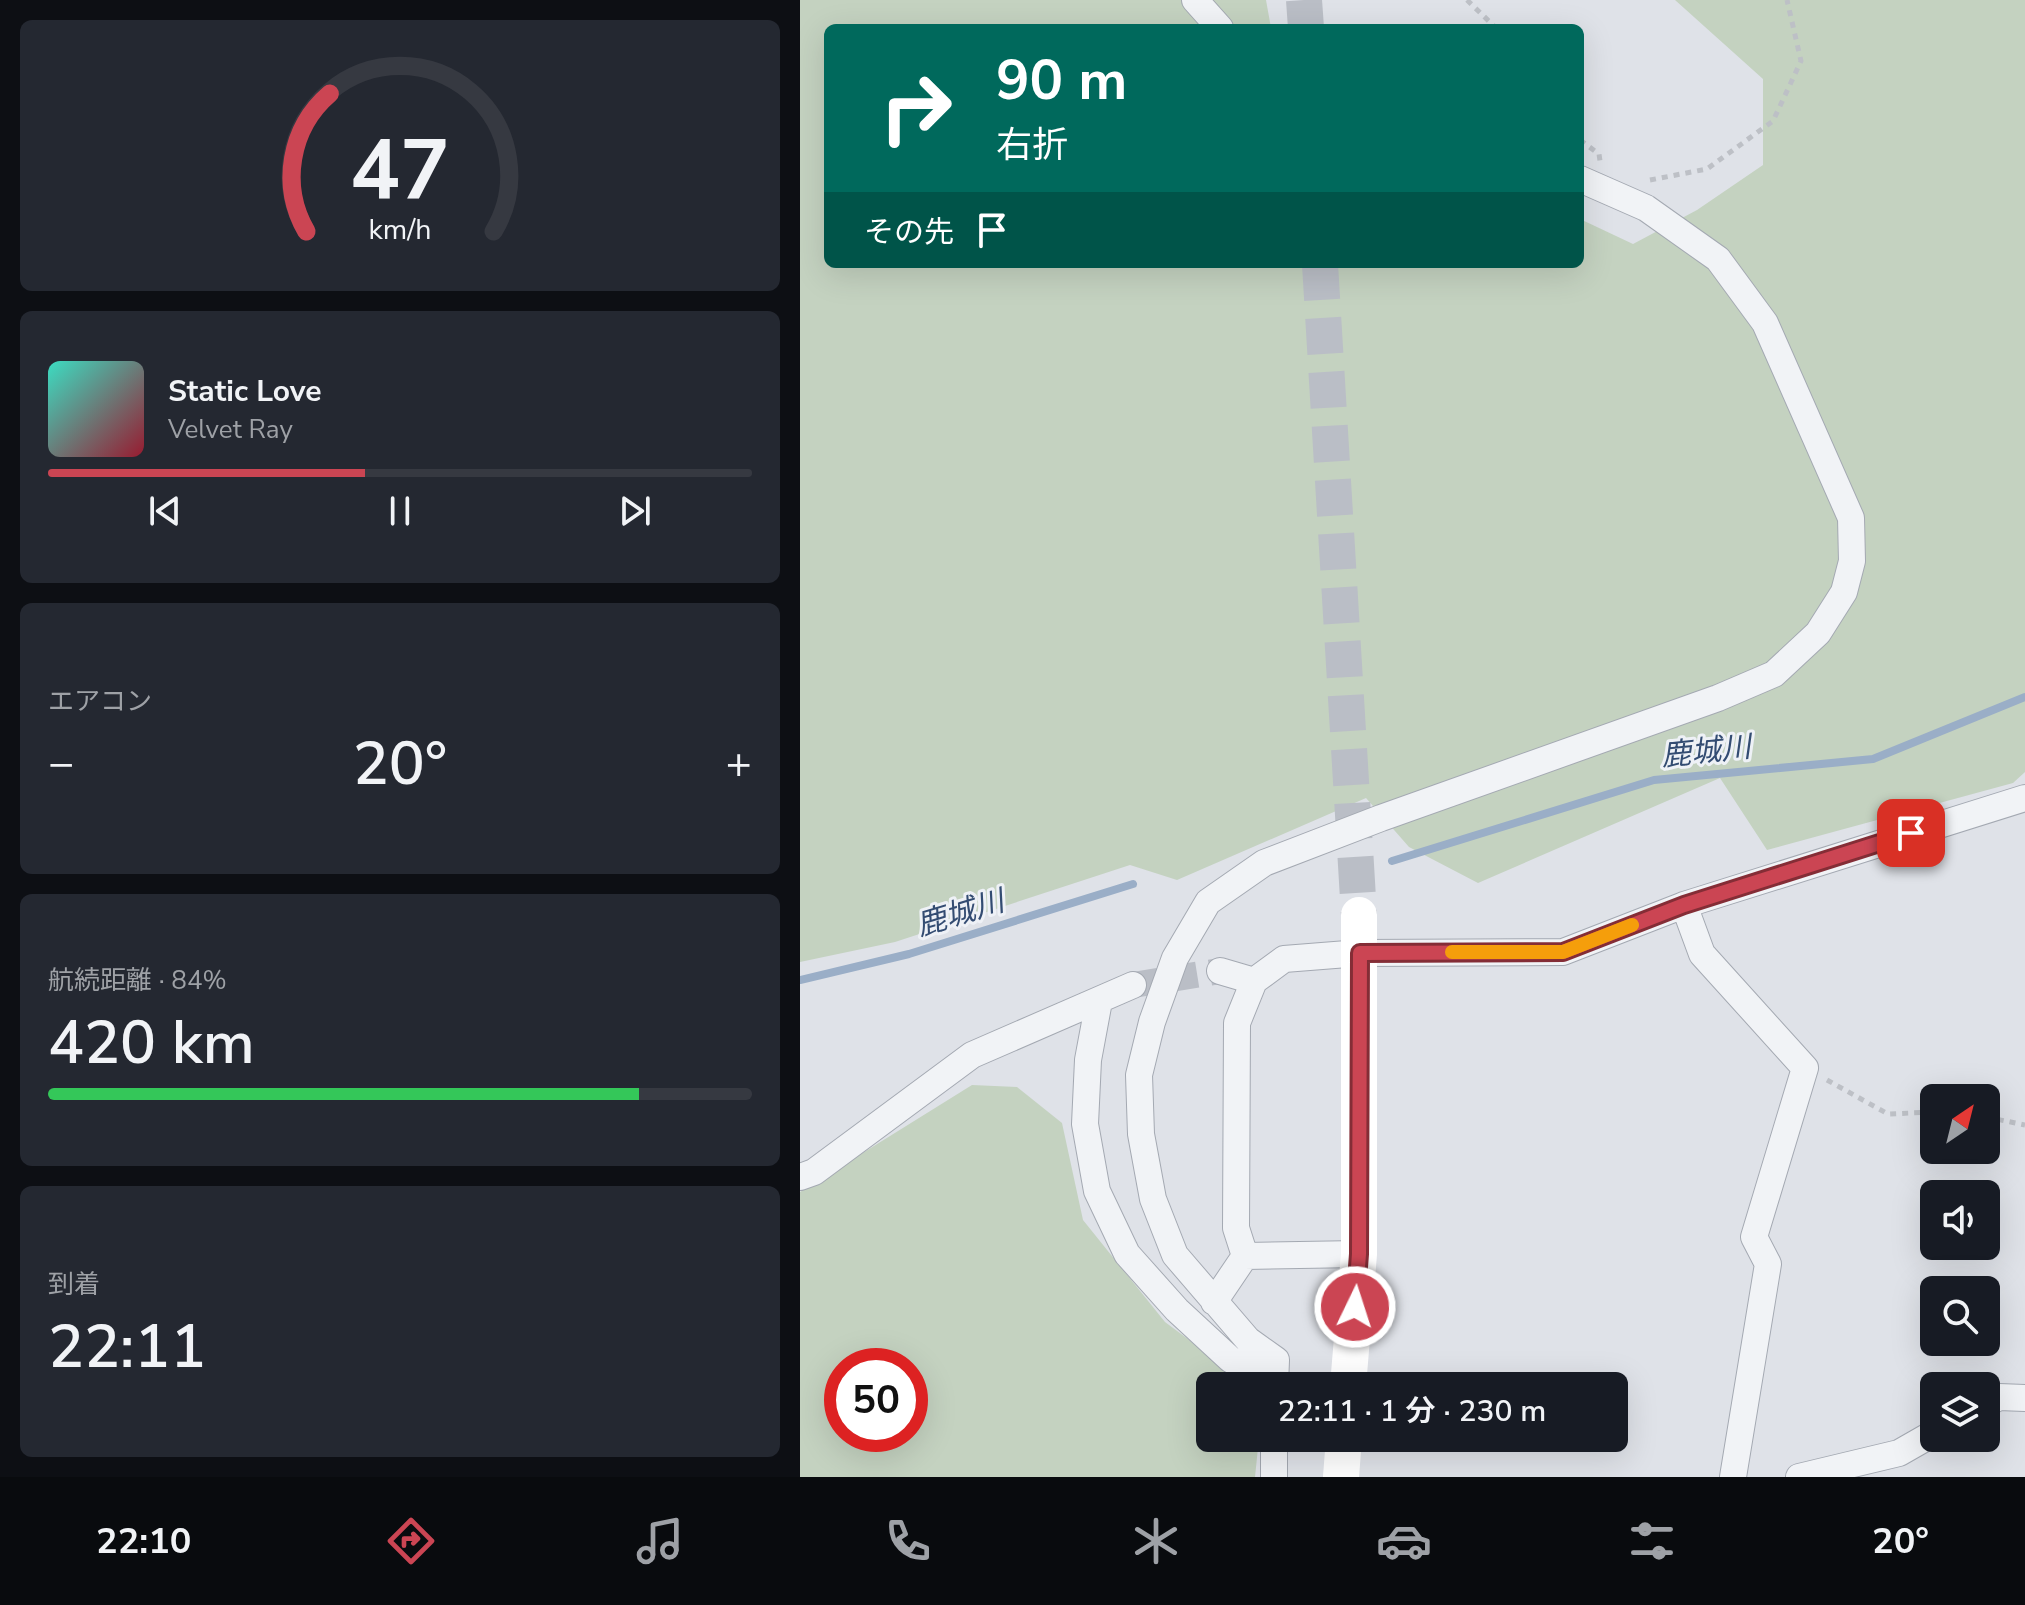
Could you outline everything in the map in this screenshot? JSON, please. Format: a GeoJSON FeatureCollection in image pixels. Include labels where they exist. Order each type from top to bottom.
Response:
{"type":"FeatureCollection","features":[{"type":"Feature","properties":{"kind":"main road"},"geometry":{"type":"LineString","coordinates":[[1349,1372],[1359,1254],[1359,915]]}},
{"type":"Feature","properties":{"kind":"main road"},"geometry":{"type":"LineString","coordinates":[[1341,1477],[1343,1452]]}},
{"type":"Feature","properties":{"kind":"street"},"geometry":{"type":"LineString","coordinates":[[1195,0],[1215,24]]}},
{"type":"Feature","properties":{"kind":"street"},"geometry":{"type":"LineString","coordinates":[[1276,1372],[1276,1360],[1248,1340],[1175,1255],[1153,1199],[1141,1134],[1139,1075],[1152,1022],[1175,958],[1208,902],[1264,863],[1703,703],[1774,674],[1818,633],[1844,592],[1852,561],[1851,518],[1765,323],[1718,259],[1646,208],[1584,181]]}},
{"type":"Feature","properties":{"kind":"street"},"geometry":{"type":"LineString","coordinates":[[1245,1256],[1236,1228],[1237,1023],[1254,981],[1284,959],[1360,953],[1563,952],[1684,905],[2025,798]]}},
{"type":"Feature","properties":{"kind":"street"},"geometry":{"type":"LineString","coordinates":[[1684,905],[1702,954],[1805,1068],[1754,1237],[1768,1264],[1733,1477]]}},
{"type":"Feature","properties":{"kind":"street"},"geometry":{"type":"LineString","coordinates":[[1220,971],[1254,981]]}},
{"type":"Feature","properties":{"kind":"street"},"geometry":{"type":"LineString","coordinates":[[800,1177],[814,1172],[972,1055],[1133,985]]}},
{"type":"Feature","properties":{"kind":"street"},"geometry":{"type":"LineString","coordinates":[[1099,1001],[1088,1060],[1085,1124],[1097,1191],[1127,1254],[1177,1310],[1230,1359],[1252,1372]]}},
{"type":"Feature","properties":{"kind":"street"},"geometry":{"type":"LineString","coordinates":[[1245,1256],[1359,1254]]}},
{"type":"Feature","properties":{"kind":"street"},"geometry":{"type":"LineString","coordinates":[[1214,1302],[1245,1256]]}},
{"type":"Feature","properties":{"kind":"street"},"geometry":{"type":"LineString","coordinates":[[2000,1397],[2025,1398]]}},
{"type":"Feature","properties":{"kind":"street"},"geometry":{"type":"LineString","coordinates":[[1799,1477],[1899,1453],[1920,1441]]}},
{"type":"Feature","properties":{"kind":"street"},"geometry":{"type":"LineString","coordinates":[[1274,1452],[1274,1477]]}},
{"type":"Feature","properties":{"kind":"path"},"geometry":{"type":"LineString","coordinates":[[1467,0],[1492,24]]}},
{"type":"Feature","properties":{"kind":"path"},"geometry":{"type":"LineString","coordinates":[[1605,189],[1707,169],[1773,121],[1801,61],[1787,0]]}},
{"type":"Feature","properties":{"kind":"path"},"geometry":{"type":"LineString","coordinates":[[1805,1068],[1888,1114],[1920,1113]]}},
{"type":"Feature","properties":{"kind":"path"},"geometry":{"type":"LineString","coordinates":[[2000,1120],[2025,1125]]}},
{"type":"Feature","properties":{"kind":"green space"},"geometry":{"type":"Polygon","coordinates":[[[800,0],[1266,0],[1270,24],[824,24],[824,268],[1584,268],[1584,221],[1633,244],[1697,210],[1763,165],[1763,79],[1675,0],[2025,0],[2025,772],[2013,783],[1767,850],[1720,778],[1478,883],[1409,847],[1366,798],[1177,880],[1130,865],[895,942],[800,962],[800,0]]]}},
{"type":"Feature","properties":{"kind":"green space"},"geometry":{"type":"Polygon","coordinates":[[[972,1085],[1017,1087],[1062,1123],[1083,1220],[1165,1322],[1232,1372],[1196,1372],[1196,1452],[1258,1452],[1255,1477],[800,1477],[800,1192],[972,1085]]]}},
{"type":"Feature","properties":{"kind":"waterway","name":"鹿城川"},"geometry":{"type":"LineString","coordinates":[[1392,861],[1654,780],[1873,759],[2025,697]]}},
{"type":"Feature","properties":{"kind":"waterway","name":"鹿城川"},"geometry":{"type":"LineString","coordinates":[[800,980],[909,954],[1133,884]]}},
{"type":"Feature","properties":{"kind":"tunnel"},"geometry":{"type":"LineString","coordinates":[[1304,0],[1306,24]]}},
{"type":"Feature","properties":{"kind":"tunnel"},"geometry":{"type":"LineString","coordinates":[[1320,268],[1359,915]]}},
{"type":"Feature","properties":{"kind":"tunnel"},"geometry":{"type":"LineString","coordinates":[[1133,985],[1220,971]]}},
{"type":"Feature","properties":{"kind":"slow traffic"},"geometry":{"type":"LineString","coordinates":[[1452,952],[1563,952],[1632,925]]}},
{"type":"Feature","properties":{"kind":"route"},"geometry":{"type":"LineString","coordinates":[[1355,1307],[1359,1254],[1360,953],[1563,952],[1684,905],[1911,833]]}}]}
